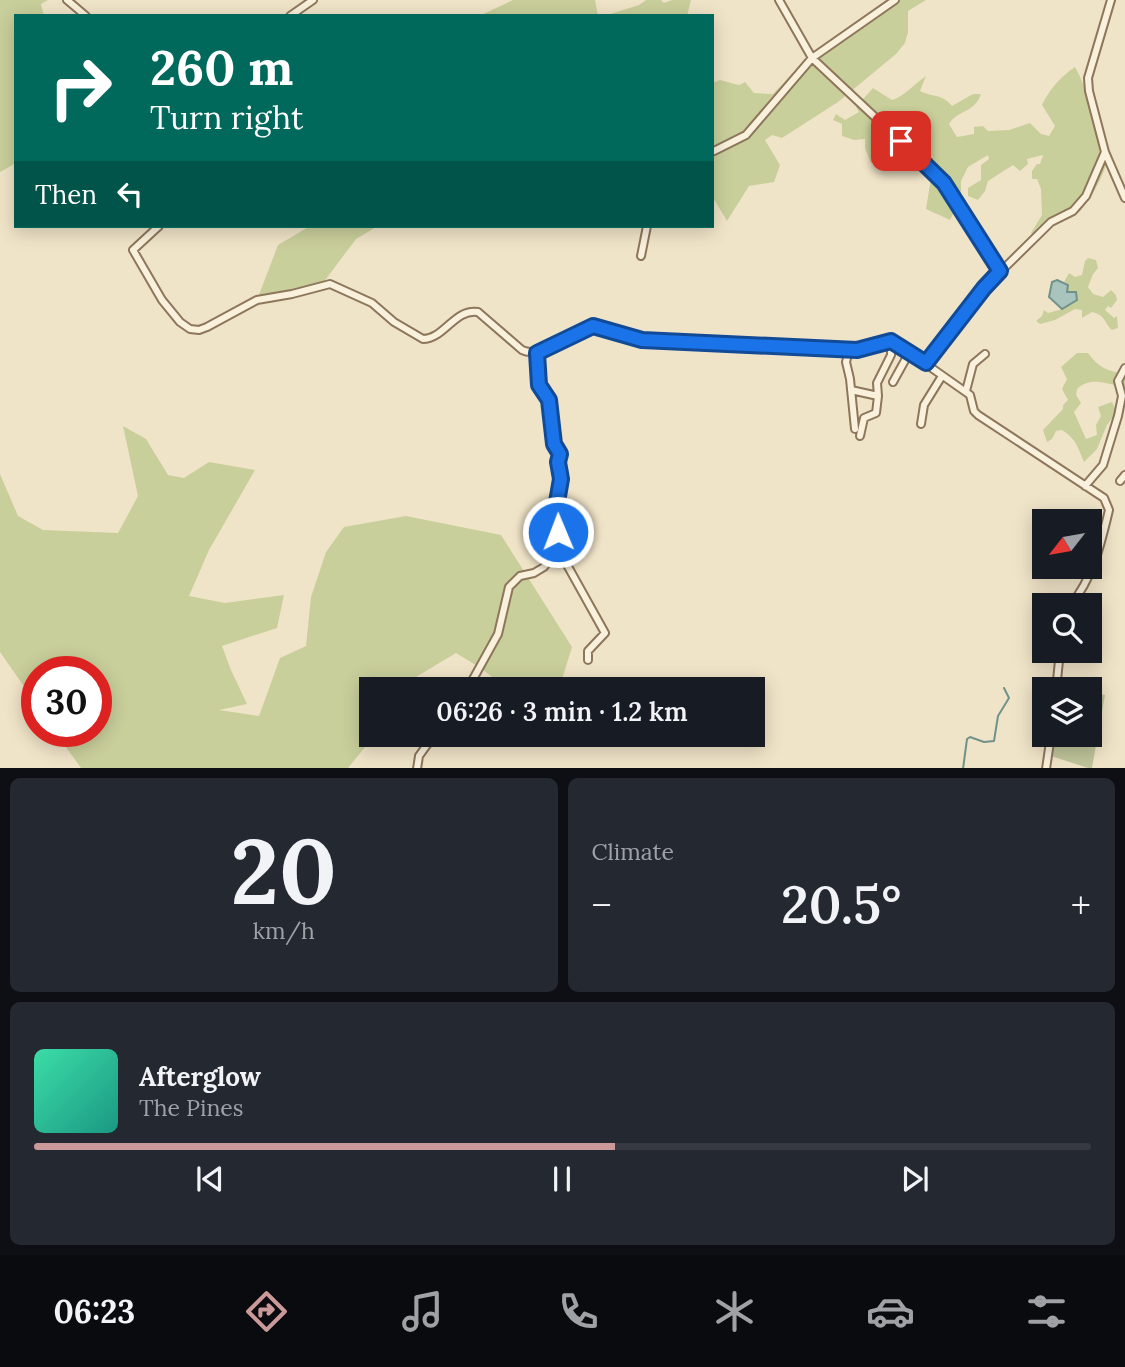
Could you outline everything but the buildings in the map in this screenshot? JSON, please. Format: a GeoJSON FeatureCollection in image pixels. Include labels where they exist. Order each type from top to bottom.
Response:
{"type":"FeatureCollection","features":[{"type":"Feature","properties":{"kind":"street"},"geometry":{"type":"LineString","coordinates":[[67,0],[84,14]]}},
{"type":"Feature","properties":{"kind":"street"},"geometry":{"type":"LineString","coordinates":[[293,14],[313,0]]}},
{"type":"Feature","properties":{"kind":"street"},"geometry":{"type":"LineString","coordinates":[[779,0],[812,58],[941,179],[1000,271]]}},
{"type":"Feature","properties":{"kind":"street"},"geometry":{"type":"LineString","coordinates":[[714,151],[746,135],[812,58],[895,0]]}},
{"type":"Feature","properties":{"kind":"street"},"geometry":{"type":"LineString","coordinates":[[1111,0],[1088,78],[1088,91],[1105,152],[1125,198]]}},
{"type":"Feature","properties":{"kind":"street"},"geometry":{"type":"LineString","coordinates":[[926,363],[977,296],[1000,271],[1051,222],[1070,213],[1079,205],[1086,196],[1105,152]]}},
{"type":"Feature","properties":{"kind":"street"},"geometry":{"type":"LineString","coordinates":[[157,228],[134,250],[162,300],[180,322],[190,329],[207,327],[257,300],[292,295],[330,284],[372,303],[394,322],[420,338],[431,338],[454,319],[475,311],[529,353],[537,353],[593,326],[642,340],[857,350]]}},
{"type":"Feature","properties":{"kind":"street"},"geometry":{"type":"LineString","coordinates":[[642,256],[647,228]]}},
{"type":"Feature","properties":{"kind":"street"},"geometry":{"type":"LineString","coordinates":[[860,436],[864,418],[876,413],[877,383],[891,355],[891,341]]}},
{"type":"Feature","properties":{"kind":"street"},"geometry":{"type":"LineString","coordinates":[[855,429],[846,362],[849,351],[891,341],[965,391],[970,395],[972,406],[978,415],[1104,498],[1110,510],[1094,565],[1079,593]]}},
{"type":"Feature","properties":{"kind":"street"},"geometry":{"type":"LineString","coordinates":[[537,353],[539,385],[549,400],[554,444],[560,454],[558,462],[561,479],[557,502],[561,516],[558,532],[561,546],[566,563],[605,633],[589,651],[588,660]]}},
{"type":"Feature","properties":{"kind":"street"},"geometry":{"type":"LineString","coordinates":[[893,382],[909,353]]}},
{"type":"Feature","properties":{"kind":"street"},"geometry":{"type":"LineString","coordinates":[[965,391],[973,364],[985,354]]}},
{"type":"Feature","properties":{"kind":"street"},"geometry":{"type":"LineString","coordinates":[[1088,488],[1103,465],[1122,398],[1118,381],[1125,368]]}},
{"type":"Feature","properties":{"kind":"street"},"geometry":{"type":"LineString","coordinates":[[920,424],[924,405],[942,376]]}},
{"type":"Feature","properties":{"kind":"street"},"geometry":{"type":"LineString","coordinates":[[851,390],[878,396]]}},
{"type":"Feature","properties":{"kind":"street"},"geometry":{"type":"LineString","coordinates":[[474,677],[498,634],[509,587],[523,575],[544,567],[561,546]]}},
{"type":"Feature","properties":{"kind":"street"},"geometry":{"type":"LineString","coordinates":[[417,768],[419,756],[425,747]]}},
{"type":"Feature","properties":{"kind":"street"},"geometry":{"type":"LineString","coordinates":[[1046,768],[1049,747]]}},
{"type":"Feature","properties":{"kind":"green space"},"geometry":{"type":"Polygon","coordinates":[[[0,0],[48,0],[41,4],[44,14],[14,14],[14,164],[0,172],[0,0]]]}},
{"type":"Feature","properties":{"kind":"green space"},"geometry":{"type":"Polygon","coordinates":[[[513,0],[595,0],[598,14],[483,14],[513,0]]]}},
{"type":"Feature","properties":{"kind":"green space"},"geometry":{"type":"Polygon","coordinates":[[[646,0],[661,0],[664,3],[691,0],[688,14],[610,14],[646,0]]]}},
{"type":"Feature","properties":{"kind":"green space"},"geometry":{"type":"Polygon","coordinates":[[[887,0],[926,0],[908,11],[905,43],[896,54],[838,102],[782,138],[772,135],[765,140],[780,165],[774,182],[749,186],[727,221],[714,199],[714,82],[720,80],[739,85],[745,82],[754,93],[773,94],[805,60],[887,0]]]}},
{"type":"Feature","properties":{"kind":"green space"},"geometry":{"type":"Polygon","coordinates":[[[1075,67],[1104,137],[1107,161],[1096,187],[1081,210],[1074,217],[1054,224],[1039,237],[1031,233],[1042,215],[1041,189],[1037,179],[1032,179],[1032,171],[1040,164],[1043,155],[1027,159],[1028,164],[1020,171],[1013,165],[988,181],[978,200],[968,196],[968,188],[981,180],[981,165],[989,159],[988,155],[968,167],[961,181],[961,199],[950,220],[926,209],[931,178],[907,152],[898,147],[887,166],[871,163],[865,148],[865,139],[854,140],[842,136],[842,124],[833,120],[836,114],[845,120],[859,112],[856,107],[873,88],[892,100],[926,76],[920,91],[941,98],[952,106],[973,94],[981,94],[974,105],[949,124],[957,137],[974,134],[974,127],[983,126],[988,131],[1009,130],[1030,123],[1041,134],[1049,136],[1055,126],[1042,105],[1056,84],[1075,67]]]}},
{"type":"Feature","properties":{"kind":"green space"},"geometry":{"type":"Polygon","coordinates":[[[307,228],[375,228],[356,239],[320,287],[257,300],[278,245],[307,228]]]}},
{"type":"Feature","properties":{"kind":"green space"},"geometry":{"type":"Polygon","coordinates":[[[1088,258],[1096,260],[1098,268],[1088,287],[1093,294],[1103,297],[1111,290],[1116,295],[1117,300],[1111,308],[1108,306],[1105,310],[1114,318],[1117,316],[1118,328],[1112,330],[1103,317],[1092,312],[1082,318],[1082,310],[1075,309],[1055,320],[1040,324],[1036,321],[1044,310],[1048,313],[1062,309],[1077,300],[1072,293],[1067,292],[1068,285],[1064,282],[1069,273],[1075,277],[1082,275],[1088,258]]]}},
{"type":"Feature","properties":{"kind":"green space"},"geometry":{"type":"Polygon","coordinates":[[[1077,353],[1088,353],[1104,368],[1125,373],[1125,389],[1094,382],[1077,389],[1076,395],[1081,403],[1074,412],[1086,439],[1097,435],[1096,425],[1101,416],[1098,407],[1112,402],[1117,412],[1107,425],[1097,449],[1084,462],[1071,437],[1062,430],[1056,431],[1047,442],[1043,430],[1068,400],[1062,389],[1067,379],[1061,367],[1077,353]]]}},
{"type":"Feature","properties":{"kind":"green space"},"geometry":{"type":"Polygon","coordinates":[[[123,426],[146,439],[168,475],[184,478],[209,462],[255,470],[209,550],[189,596],[225,603],[284,595],[277,628],[222,646],[247,704],[219,710],[259,716],[280,658],[306,646],[311,597],[326,552],[344,527],[406,516],[501,535],[572,647],[563,677],[492,677],[456,653],[416,677],[359,677],[359,747],[365,747],[348,768],[81,768],[66,747],[112,747],[112,656],[21,656],[21,682],[0,652],[0,474],[18,516],[43,530],[118,533],[138,496],[123,426]]]}},
{"type":"Feature","properties":{"kind":"green space"},"geometry":{"type":"Polygon","coordinates":[[[1052,747],[1096,747],[1092,768],[1051,756],[1052,747]]]}},
{"type":"Feature","properties":{"kind":"water"},"geometry":{"type":"Polygon","coordinates":[[[1057,280],[1068,285],[1067,292],[1076,292],[1077,300],[1062,309],[1049,297],[1052,282],[1057,280]]]}},
{"type":"Feature","properties":{"kind":"waterway"},"geometry":{"type":"LineString","coordinates":[[963,768],[967,739],[970,737],[984,742],[994,741],[998,716],[1009,698],[1004,688]]}},
{"type":"Feature","properties":{"kind":"route"},"geometry":{"type":"LineString","coordinates":[[558,532],[561,519],[557,502],[561,479],[558,462],[560,454],[554,444],[549,400],[539,385],[537,353],[589,327],[603,327],[642,340],[857,350],[891,341],[926,363],[947,333],[1000,271],[944,183],[901,141]]}}]}
